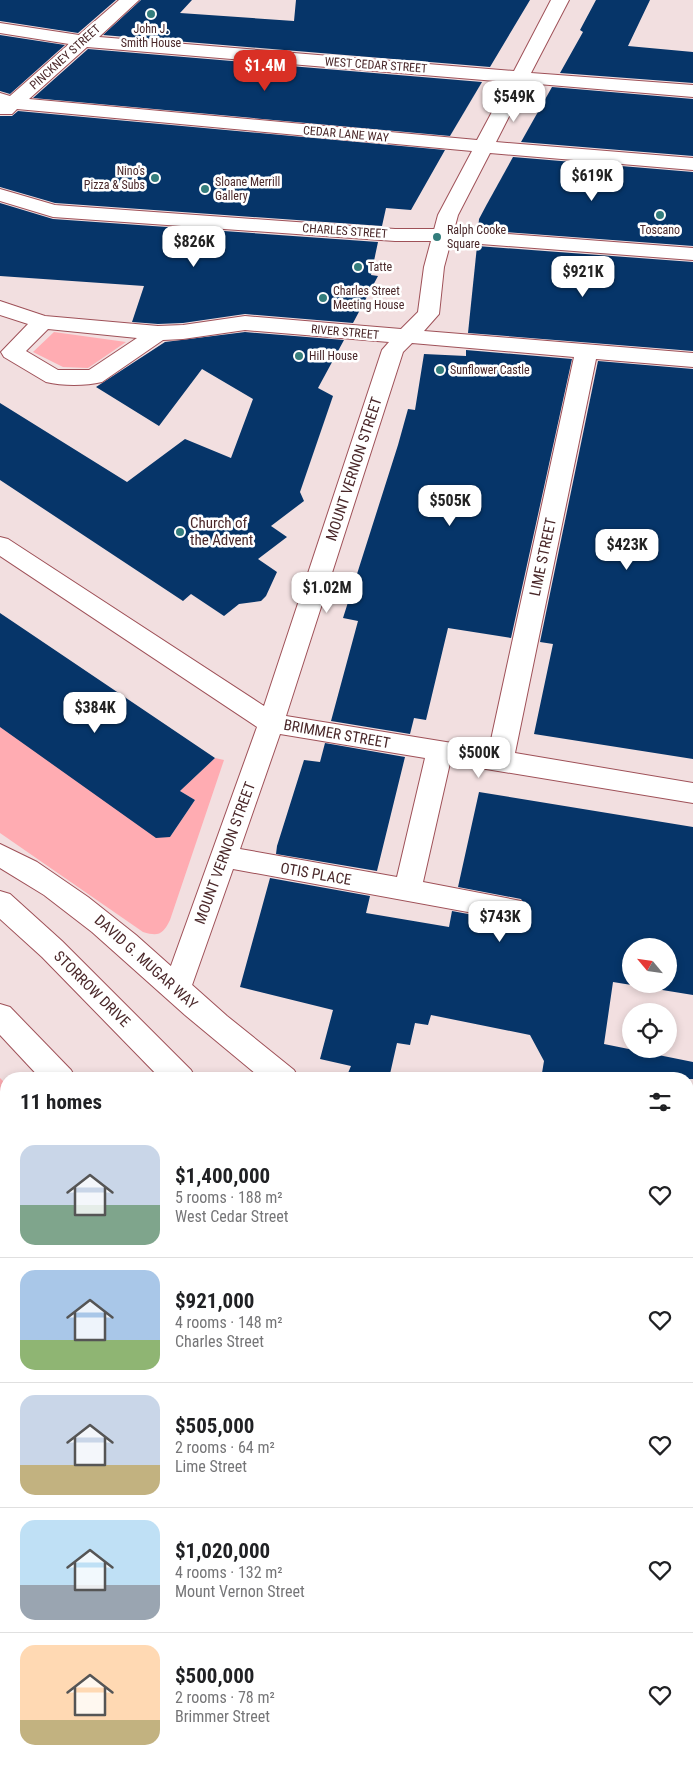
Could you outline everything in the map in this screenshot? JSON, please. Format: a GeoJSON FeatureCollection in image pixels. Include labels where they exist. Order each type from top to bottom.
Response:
{"type":"FeatureCollection","features":[{"type":"Feature","properties":{"kind":"main road","name":"PINCKNEY STREET"},"geometry":{"type":"LineString","coordinates":[[5,106],[130,0]]}},
{"type":"Feature","properties":{"kind":"main road","name":"MOUNT VERNON STREET"},"geometry":{"type":"LineString","coordinates":[[177,988],[271,723],[393,350],[428,314],[434,267],[441,235],[448,215],[560,0]]}},
{"type":"Feature","properties":{"kind":"main road","name":"WEST CEDAR STREET"},"geometry":{"type":"LineString","coordinates":[[0,28],[82,41],[693,91]]}},
{"type":"Feature","properties":{"kind":"main road","name":"CEDAR LANE WAY"},"geometry":{"type":"LineString","coordinates":[[5,106],[693,164]]}},
{"type":"Feature","properties":{"kind":"main road","name":"CHARLES STREET"},"geometry":{"type":"LineString","coordinates":[[0,195],[53,211],[394,234],[441,235],[693,254]]}},
{"type":"Feature","properties":{"kind":"main road","name":"RIVER STREET"},"geometry":{"type":"LineString","coordinates":[[0,308],[43,322],[158,333],[183,332],[245,323],[586,353],[693,360]]}},
{"type":"Feature","properties":{"kind":"main road"},"geometry":{"type":"LineString","coordinates":[[43,322],[12,352],[54,377],[94,377],[158,333]]}},
{"type":"Feature","properties":{"kind":"main road","name":"LIME STREET"},"geometry":{"type":"LineString","coordinates":[[500,761],[586,353]]}},
{"type":"Feature","properties":{"kind":"main road","name":"BRIMMER STREET"},"geometry":{"type":"LineString","coordinates":[[0,545],[271,723],[693,793]]}},
{"type":"Feature","properties":{"kind":"main road"},"geometry":{"type":"LineString","coordinates":[[408,889],[439,752]]}},
{"type":"Feature","properties":{"kind":"main road","name":"DAVID G. MUGAR WAY"},"geometry":{"type":"LineString","coordinates":[[0,855],[32,872],[70,897],[112,930],[276,1072]]}},
{"type":"Feature","properties":{"kind":"main road","name":"OTIS PLACE"},"geometry":{"type":"LineString","coordinates":[[225,857],[511,909]]}},
{"type":"Feature","properties":{"kind":"main road","name":"STORROW DRIVE"},"geometry":{"type":"LineString","coordinates":[[0,902],[52,949],[172,1069]]}},
{"type":"Feature","properties":{"kind":"main road"},"geometry":{"type":"LineString","coordinates":[[0,1016],[54,1072]]}},
{"type":"Feature","properties":{"kind":"shaded area"},"geometry":{"type":"Polygon","coordinates":[[[54,332],[126,342],[88,368],[63,367],[33,352],[54,332]]]}},
{"type":"Feature","properties":{"kind":"shaded area"},"geometry":{"type":"Polygon","coordinates":[[[0,726],[170,837],[195,800],[180,791],[215,758],[224,760],[170,920],[163,931],[157,934],[143,932],[0,833],[0,726]]]}},
{"type":"Feature","properties":{"kind":"building"},"geometry":{"type":"Polygon","coordinates":[[[0,0],[116,0],[78,33],[0,21],[0,0]]]}},
{"type":"Feature","properties":{"kind":"building"},"geometry":{"type":"Polygon","coordinates":[[[141,0],[192,0],[180,13],[294,21],[296,0],[530,0],[490,67],[103,35],[141,0]]]}},
{"type":"Feature","properties":{"kind":"building"},"geometry":{"type":"Polygon","coordinates":[[[596,0],[650,0],[628,46],[693,52],[693,83],[560,73],[583,32],[580,30],[596,0]]]}},
{"type":"Feature","properties":{"kind":"building"},"geometry":{"type":"Polygon","coordinates":[[[0,35],[65,45],[10,94],[0,91],[0,35]]]}},
{"type":"Feature","properties":{"kind":"building"},"geometry":{"type":"Polygon","coordinates":[[[88,49],[482,82],[450,136],[33,98],[88,49]]]}},
{"type":"Feature","properties":{"kind":"building"},"geometry":{"type":"Polygon","coordinates":[[[552,87],[693,99],[693,156],[521,142],[552,87]]]}},
{"type":"Feature","properties":{"kind":"building"},"geometry":{"type":"Polygon","coordinates":[[[18,111],[445,150],[411,210],[386,208],[382,226],[55,203],[0,187],[0,116],[12,116],[18,111]]]}},
{"type":"Feature","properties":{"kind":"building"},"geometry":{"type":"Polygon","coordinates":[[[513,157],[693,172],[693,246],[478,230],[479,219],[513,157]]]}},
{"type":"Feature","properties":{"kind":"building"},"geometry":{"type":"Polygon","coordinates":[[[0,203],[53,219],[378,242],[371,275],[378,276],[353,323],[245,314],[183,323],[132,322],[144,286],[0,276],[0,203]]]}},
{"type":"Feature","properties":{"kind":"building"},"geometry":{"type":"Polygon","coordinates":[[[477,246],[693,262],[693,351],[468,333],[477,246]]]}},
{"type":"Feature","properties":{"kind":"building"},"geometry":{"type":"Polygon","coordinates":[[[245,332],[344,340],[318,388],[333,396],[300,492],[304,501],[271,526],[287,537],[258,559],[277,572],[266,596],[261,601],[239,604],[224,616],[191,594],[183,601],[0,480],[0,403],[127,482],[185,439],[231,458],[253,399],[202,369],[159,426],[96,387],[165,342],[245,332]]]}},
{"type":"Feature","properties":{"kind":"building"},"geometry":{"type":"Polygon","coordinates":[[[466,350],[572,359],[511,638],[448,628],[426,720],[414,718],[410,734],[331,721],[358,621],[343,618],[408,409],[415,410],[424,354],[466,356],[466,350]]]}},
{"type":"Feature","properties":{"kind":"building"},"geometry":{"type":"Polygon","coordinates":[[[598,361],[693,369],[693,759],[534,734],[553,644],[540,642],[598,361]]]}},
{"type":"Feature","properties":{"kind":"building"},"geometry":{"type":"Polygon","coordinates":[[[0,613],[215,758],[180,791],[195,800],[170,837],[156,838],[0,727],[0,613]]]}},
{"type":"Feature","properties":{"kind":"building"},"geometry":{"type":"Polygon","coordinates":[[[325,743],[405,757],[377,871],[276,854],[304,760],[320,762],[325,743]]]}},
{"type":"Feature","properties":{"kind":"building"},"geometry":{"type":"Polygon","coordinates":[[[479,792],[693,827],[693,995],[677,992],[678,938],[622,938],[622,983],[613,982],[604,1044],[622,1048],[622,1058],[673,1058],[693,1062],[693,1072],[542,1072],[544,1061],[530,1035],[431,1015],[428,1025],[415,1023],[410,1045],[397,1043],[390,1072],[348,1072],[351,1066],[320,1059],[333,1010],[240,987],[270,878],[370,896],[366,913],[449,927],[452,911],[511,922],[522,919],[527,908],[521,899],[458,887],[479,792]]]}},
{"type":"Feature","properties":{"kind":"place","name":"John J. Smith House"},"geometry":{"type":"Point","coordinates":[151,14]}},
{"type":"Feature","properties":{"kind":"place","name":"Nino's Pizza & Subs"},"geometry":{"type":"Point","coordinates":[155,178]}},
{"type":"Feature","properties":{"kind":"place","name":"Sloane Merrill Gallery"},"geometry":{"type":"Point","coordinates":[205,189]}},
{"type":"Feature","properties":{"kind":"place","name":"Toscano"},"geometry":{"type":"Point","coordinates":[660,215]}},
{"type":"Feature","properties":{"kind":"place","name":"Ralph Cooke Square"},"geometry":{"type":"Point","coordinates":[437,237]}},
{"type":"Feature","properties":{"kind":"place","name":"Tatte"},"geometry":{"type":"Point","coordinates":[358,267]}},
{"type":"Feature","properties":{"kind":"place","name":"Charles Street Meeting House"},"geometry":{"type":"Point","coordinates":[323,298]}},
{"type":"Feature","properties":{"kind":"place","name":"Hill House"},"geometry":{"type":"Point","coordinates":[299,356]}},
{"type":"Feature","properties":{"kind":"place","name":"Sunflower Castle"},"geometry":{"type":"Point","coordinates":[440,370]}},
{"type":"Feature","properties":{"kind":"place","name":"Church of the Advent"},"geometry":{"type":"Point","coordinates":[180,532]}}]}
